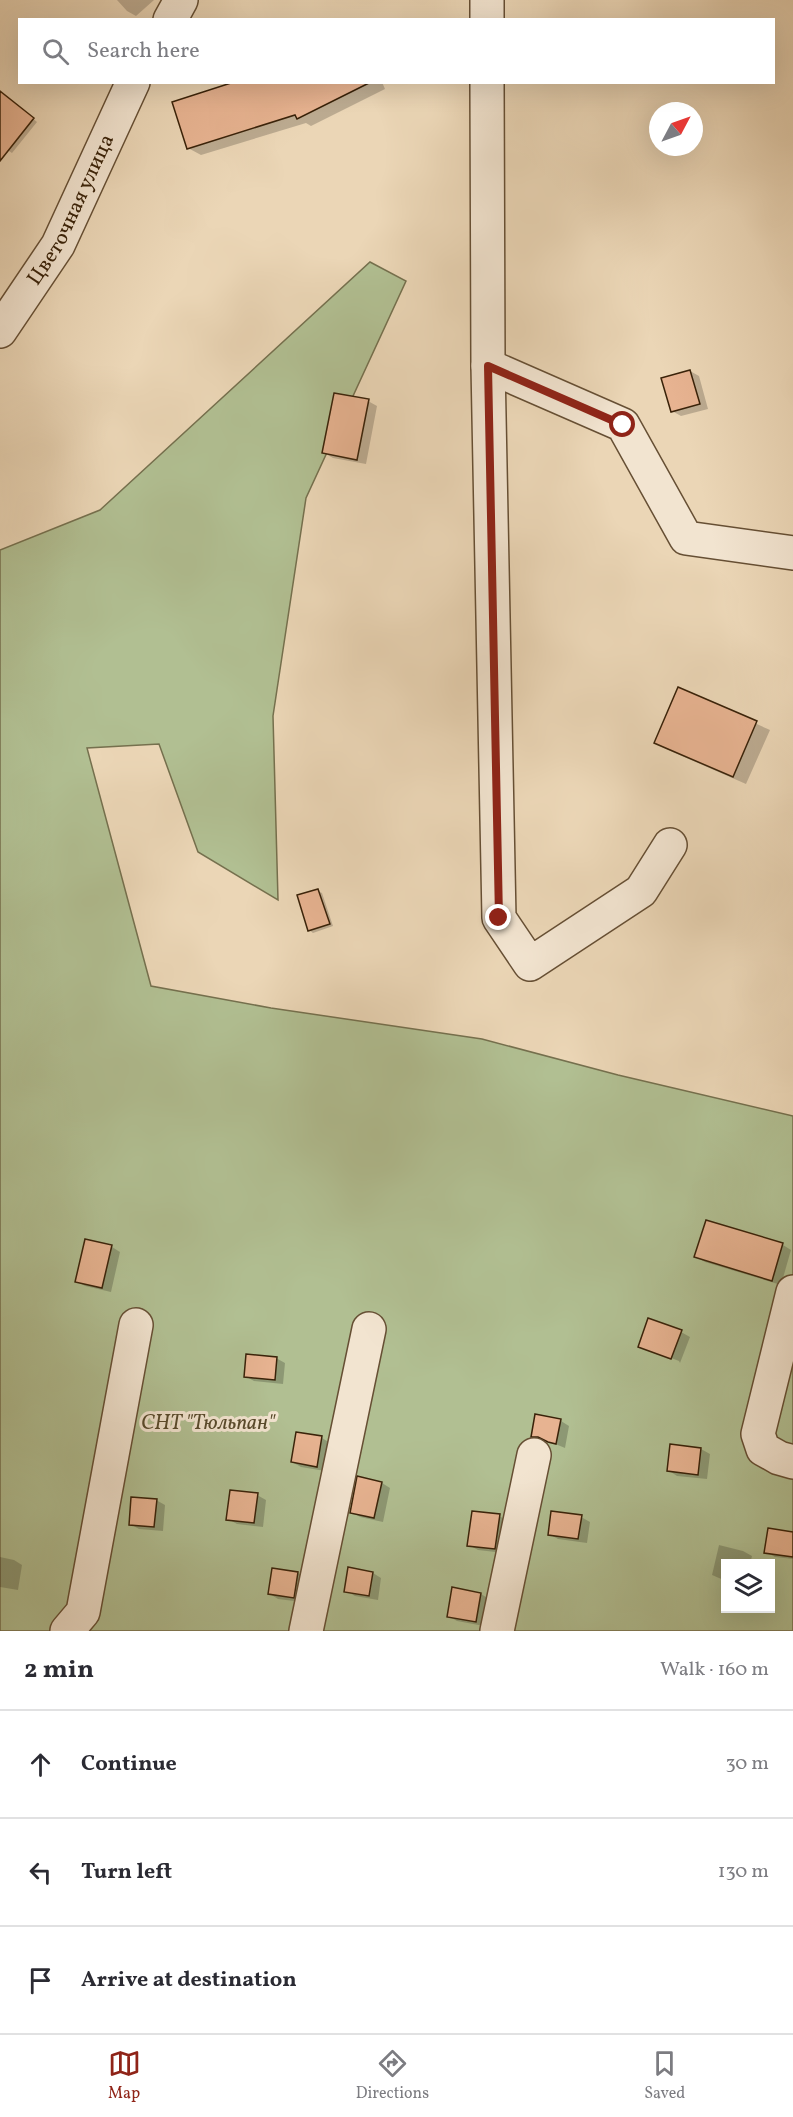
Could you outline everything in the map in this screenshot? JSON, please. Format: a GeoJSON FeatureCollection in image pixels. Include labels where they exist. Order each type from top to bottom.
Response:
{"type":"FeatureCollection","features":[{"type":"Feature","properties":{"kind":"street"},"geometry":{"type":"LineString","coordinates":[[171,18],[181,0]]}},
{"type":"Feature","properties":{"kind":"street"},"geometry":{"type":"LineString","coordinates":[[486,0],[487,18]]}},
{"type":"Feature","properties":{"kind":"street","name":"Цветочная улица"},"geometry":{"type":"LineString","coordinates":[[0,331],[58,245],[132,84]]}},
{"type":"Feature","properties":{"kind":"street"},"geometry":{"type":"LineString","coordinates":[[487,84],[488,366],[499,918],[530,964],[641,891],[670,845]]}},
{"type":"Feature","properties":{"kind":"street"},"geometry":{"type":"LineString","coordinates":[[488,366],[623,425],[686,538],[793,553]]}},
{"type":"Feature","properties":{"kind":"street"},"geometry":{"type":"LineString","coordinates":[[793,1292],[758,1434],[763,1449],[779,1458],[793,1462]]}},
{"type":"Feature","properties":{"kind":"street"},"geometry":{"type":"LineString","coordinates":[[67,1631],[82,1612],[136,1325]]}},
{"type":"Feature","properties":{"kind":"street"},"geometry":{"type":"LineString","coordinates":[[306,1631],[369,1329]]}},
{"type":"Feature","properties":{"kind":"street"},"geometry":{"type":"LineString","coordinates":[[498,1631],[534,1455]]}},
{"type":"Feature","properties":{"kind":"green space","name":"СНТ \"Тюльпан\""},"geometry":{"type":"Polygon","coordinates":[[[370,262],[406,281],[306,498],[273,716],[278,900],[198,852],[159,744],[87,748],[151,986],[271,1008],[482,1039],[618,1075],[793,1116],[793,1631],[0,1631],[0,550],[100,510],[370,262]]]}},
{"type":"Feature","properties":{"kind":"building"},"geometry":{"type":"Polygon","coordinates":[[[228,84],[367,84],[297,119],[295,115],[187,149],[172,102],[228,84]]]}},
{"type":"Feature","properties":{"kind":"building"},"geometry":{"type":"Polygon","coordinates":[[[0,91],[34,118],[0,161],[0,91]]]}},
{"type":"Feature","properties":{"kind":"building"},"geometry":{"type":"Polygon","coordinates":[[[690,370],[700,404],[671,412],[661,378],[690,370]]]}},
{"type":"Feature","properties":{"kind":"building"},"geometry":{"type":"Polygon","coordinates":[[[334,393],[369,399],[357,460],[322,453],[334,393]]]}},
{"type":"Feature","properties":{"kind":"building"},"geometry":{"type":"Polygon","coordinates":[[[678,687],[757,721],[733,777],[654,743],[678,687]]]}},
{"type":"Feature","properties":{"kind":"building"},"geometry":{"type":"Polygon","coordinates":[[[318,889],[330,924],[308,931],[297,895],[318,889]]]}},
{"type":"Feature","properties":{"kind":"building"},"geometry":{"type":"Polygon","coordinates":[[[706,1220],[783,1243],[772,1281],[694,1257],[706,1220]]]}},
{"type":"Feature","properties":{"kind":"building"},"geometry":{"type":"Polygon","coordinates":[[[85,1239],[112,1245],[102,1288],[75,1282],[85,1239]]]}},
{"type":"Feature","properties":{"kind":"building"},"geometry":{"type":"Polygon","coordinates":[[[648,1318],[682,1330],[671,1359],[638,1347],[648,1318]]]}},
{"type":"Feature","properties":{"kind":"building"},"geometry":{"type":"Polygon","coordinates":[[[246,1354],[277,1357],[275,1380],[244,1377],[246,1354]]]}},
{"type":"Feature","properties":{"kind":"building"},"geometry":{"type":"Polygon","coordinates":[[[535,1414],[561,1419],[556,1444],[538,1437],[531,1437],[535,1414]]]}},
{"type":"Feature","properties":{"kind":"building"},"geometry":{"type":"Polygon","coordinates":[[[296,1432],[322,1436],[317,1467],[291,1462],[296,1432]]]}},
{"type":"Feature","properties":{"kind":"building"},"geometry":{"type":"Polygon","coordinates":[[[670,1444],[701,1448],[698,1475],[667,1471],[670,1444]]]}},
{"type":"Feature","properties":{"kind":"building"},"geometry":{"type":"Polygon","coordinates":[[[357,1476],[382,1482],[374,1518],[350,1513],[357,1476]]]}},
{"type":"Feature","properties":{"kind":"building"},"geometry":{"type":"Polygon","coordinates":[[[230,1490],[258,1493],[254,1523],[226,1520],[230,1490]]]}},
{"type":"Feature","properties":{"kind":"building"},"geometry":{"type":"Polygon","coordinates":[[[131,1497],[157,1499],[154,1527],[129,1525],[131,1497]]]}},
{"type":"Feature","properties":{"kind":"building"},"geometry":{"type":"Polygon","coordinates":[[[472,1511],[500,1514],[495,1549],[467,1546],[472,1511]]]}},
{"type":"Feature","properties":{"kind":"building"},"geometry":{"type":"Polygon","coordinates":[[[551,1511],[582,1515],[578,1539],[548,1535],[551,1511]]]}},
{"type":"Feature","properties":{"kind":"building"},"geometry":{"type":"Polygon","coordinates":[[[768,1528],[793,1532],[793,1557],[764,1553],[768,1528]]]}},
{"type":"Feature","properties":{"kind":"building"},"geometry":{"type":"Polygon","coordinates":[[[348,1567],[373,1572],[369,1596],[344,1592],[348,1567]]]}},
{"type":"Feature","properties":{"kind":"building"},"geometry":{"type":"Polygon","coordinates":[[[272,1568],[298,1572],[294,1598],[268,1594],[272,1568]]]}},
{"type":"Feature","properties":{"kind":"building"},"geometry":{"type":"Polygon","coordinates":[[[452,1587],[481,1593],[476,1622],[447,1617],[452,1587]]]}},
{"type":"Feature","properties":{"kind":"route"},"geometry":{"type":"LineString","coordinates":[[499,918],[488,366],[623,425]]}}]}
